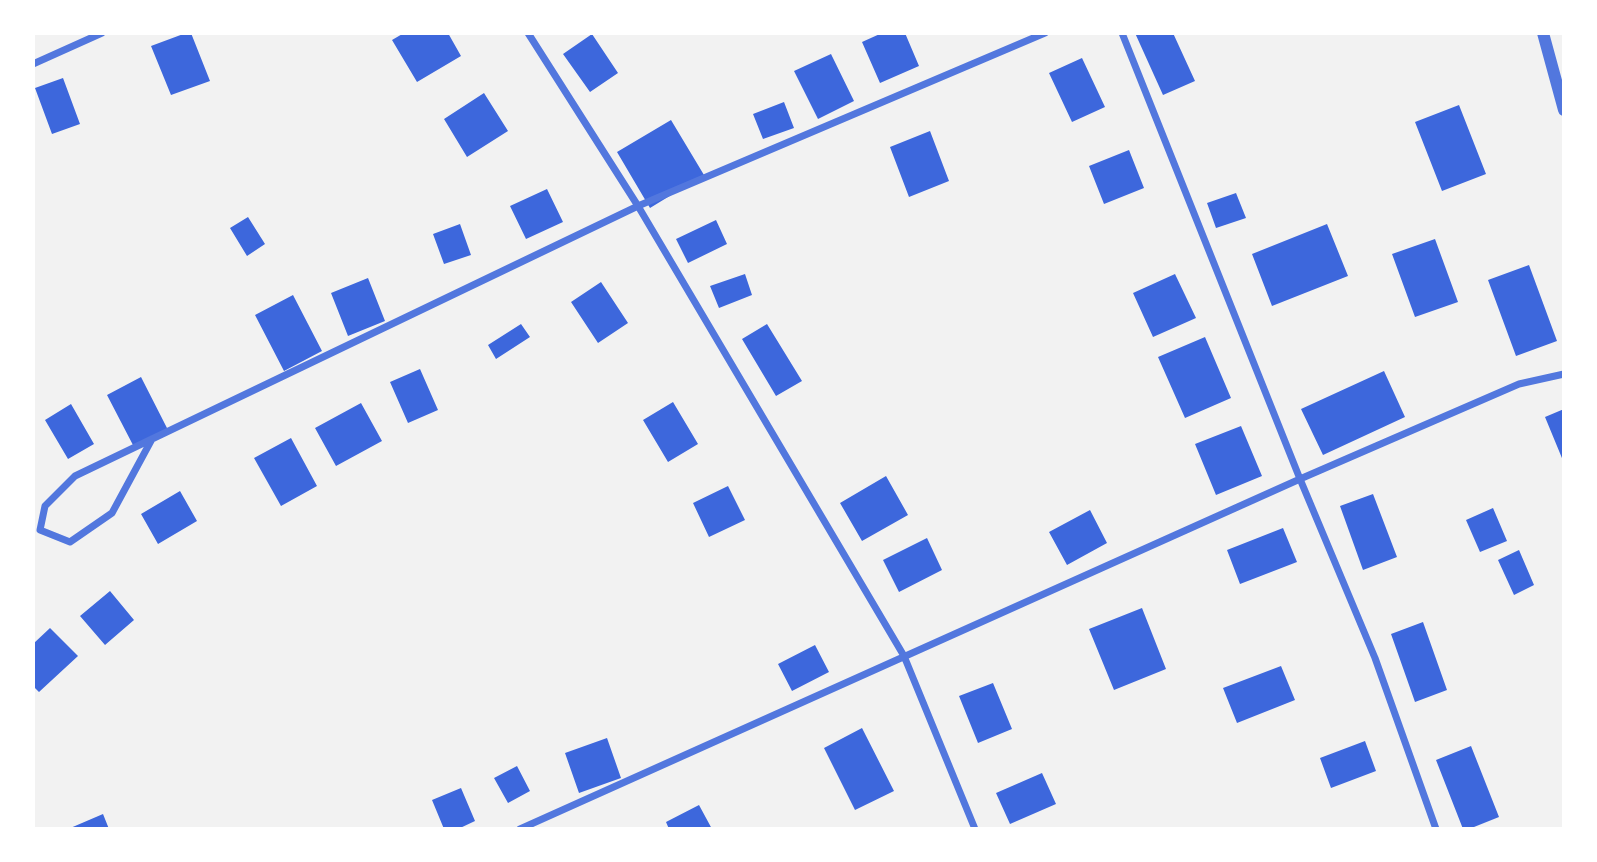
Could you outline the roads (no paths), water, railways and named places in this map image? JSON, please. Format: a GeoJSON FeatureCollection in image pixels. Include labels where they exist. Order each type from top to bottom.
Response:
{"type":"FeatureCollection","features":[{"type":"Feature","properties":{"kind":"street"},"geometry":{"type":"LineString","coordinates":[[33,64],[102,33]]}},
{"type":"Feature","properties":{"kind":"street"},"geometry":{"type":"LineString","coordinates":[[528,33],[638,206],[904,656],[975,829]]}},
{"type":"Feature","properties":{"kind":"street"},"geometry":{"type":"LineString","coordinates":[[152,439],[112,513],[70,542],[40,530],[45,506],[75,476],[152,439],[638,206],[1045,33]]}},
{"type":"Feature","properties":{"kind":"street"},"geometry":{"type":"LineString","coordinates":[[1122,33],[1375,658],[1436,829]]}},
{"type":"Feature","properties":{"kind":"street"},"geometry":{"type":"LineString","coordinates":[[1543,33],[1564,110]]}},
{"type":"Feature","properties":{"kind":"street"},"geometry":{"type":"LineString","coordinates":[[520,829],[1300,478],[1519,384],[1564,374]]}}]}
